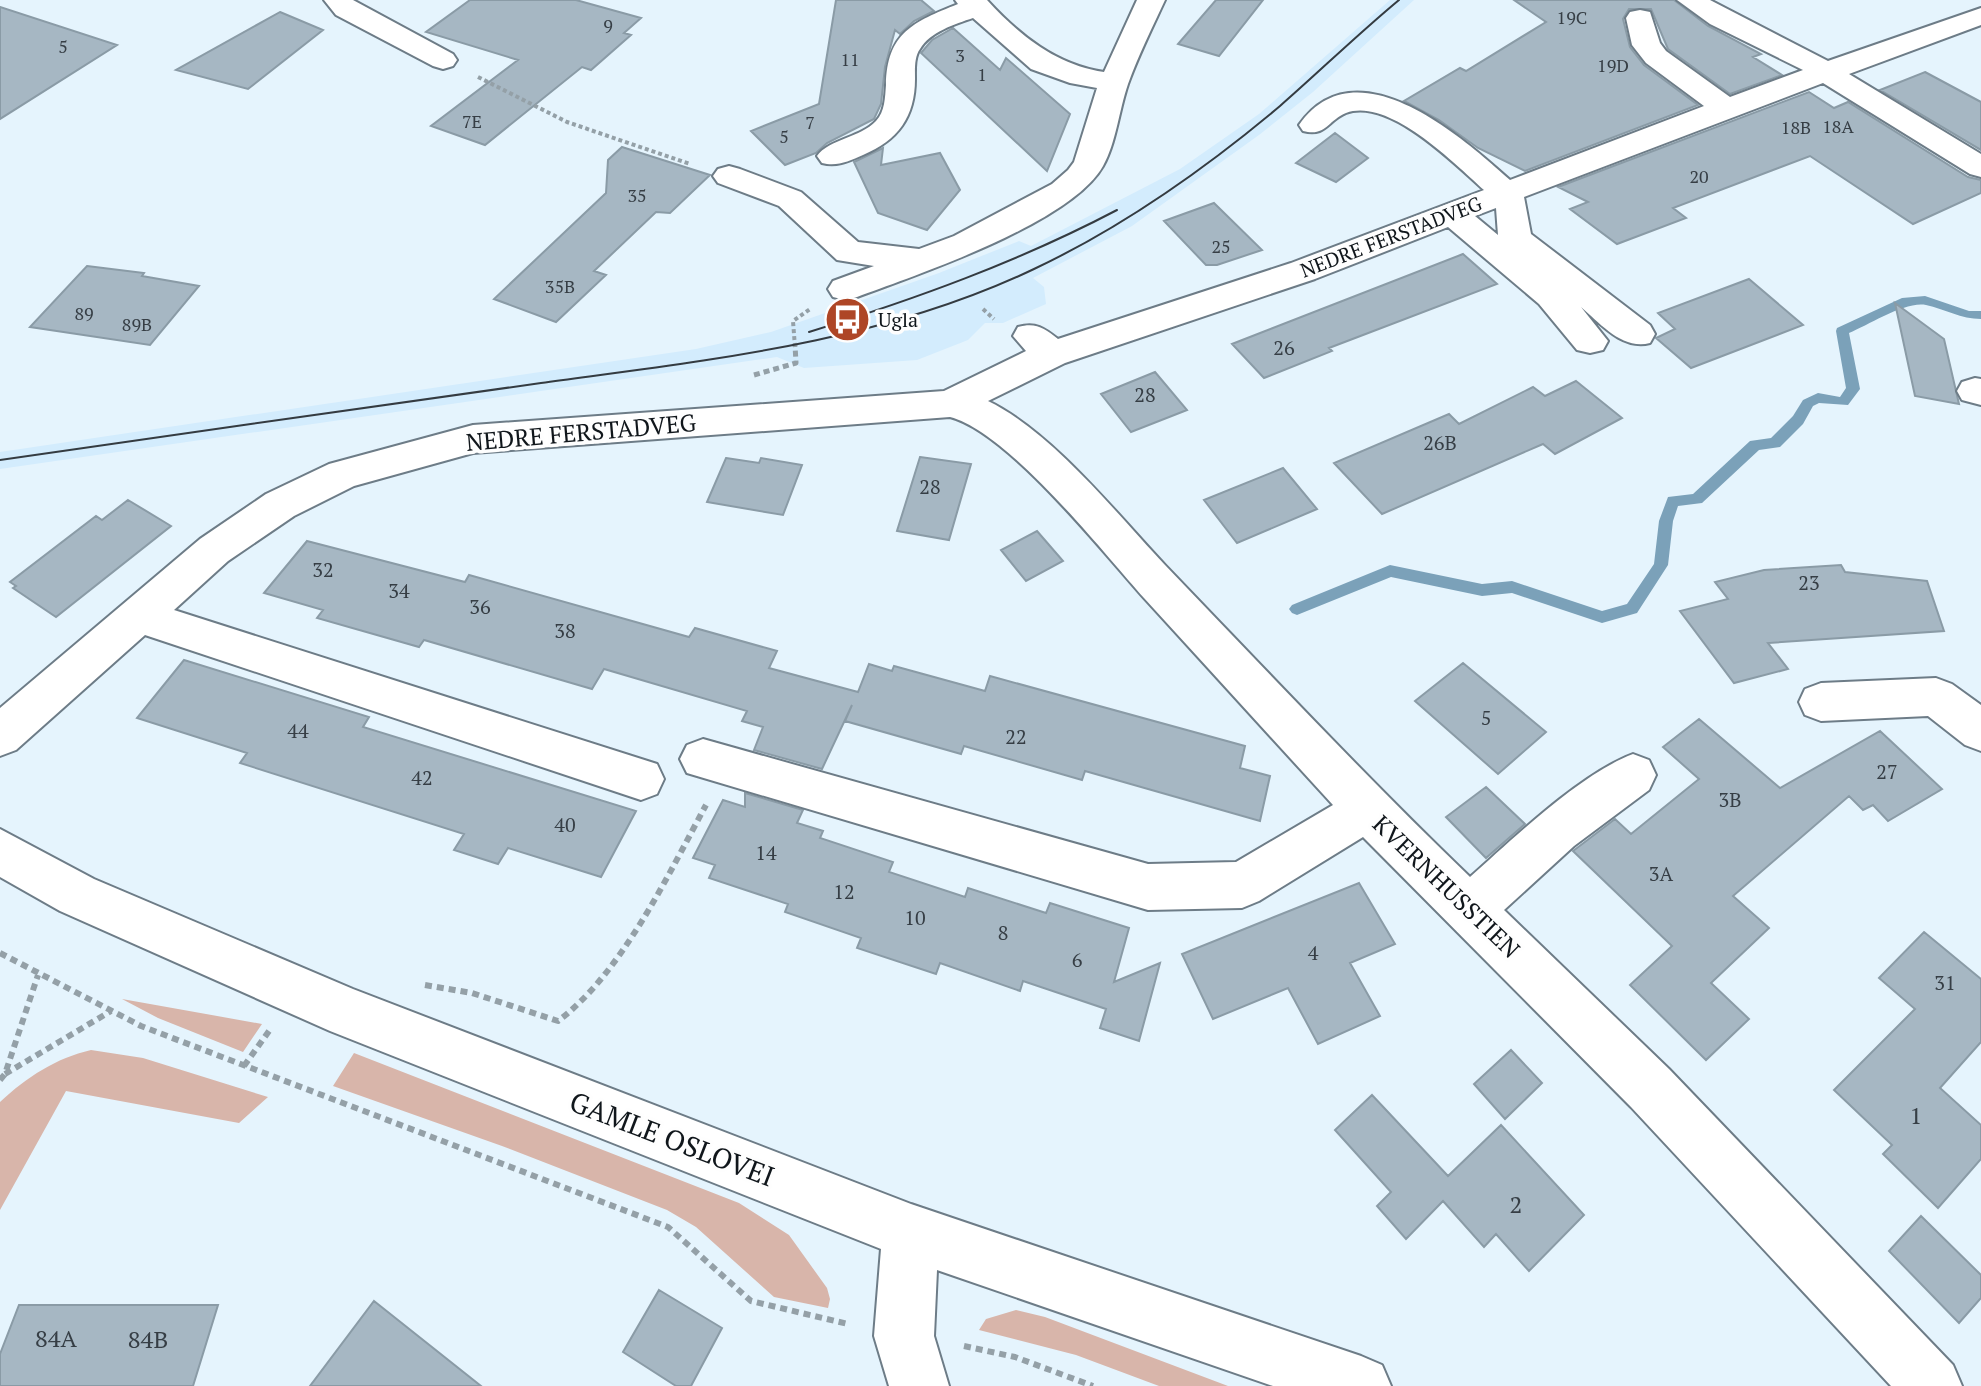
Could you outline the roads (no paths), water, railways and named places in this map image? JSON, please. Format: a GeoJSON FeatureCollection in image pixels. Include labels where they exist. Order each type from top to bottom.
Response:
{"type":"FeatureCollection","features":[{"type":"Feature","properties":{"kind":"street"},"geometry":{"type":"LineString","coordinates":[[338,0],[346,9],[443,60]]}},
{"type":"Feature","properties":{"kind":"street"},"geometry":{"type":"LineString","coordinates":[[845,289],[966,244],[1063,191],[1079,177],[1089,164],[1114,82],[1151,0]]}},
{"type":"Feature","properties":{"kind":"street"},"geometry":{"type":"LineString","coordinates":[[1691,0],[1825,72],[1981,167]]}},
{"type":"Feature","properties":{"kind":"street"},"geometry":{"type":"LineString","coordinates":[[833,156],[871,140],[895,120],[900,101],[904,52],[912,40],[973,3],[1041,63],[1080,77],[1114,82]]}},
{"type":"Feature","properties":{"kind":"street","name":"NEDRE FERSTADVEG"},"geometry":{"type":"LineString","coordinates":[[0,736],[137,615],[227,541],[280,505],[343,474],[473,439],[950,404],[1041,344],[1303,271],[1726,108],[1981,16]]}},
{"type":"Feature","properties":{"kind":"street"},"geometry":{"type":"LineString","coordinates":[[1640,18],[1646,45],[1656,57],[1726,108]]}},
{"type":"Feature","properties":{"kind":"street"},"geometry":{"type":"LineString","coordinates":[[1314,125],[1335,106],[1351,103],[1395,109],[1424,125],[1506,193],[1511,202],[1515,238],[1637,334]]}},
{"type":"Feature","properties":{"kind":"street"},"geometry":{"type":"LineString","coordinates":[[729,176],[790,199],[849,252],[923,260]]}},
{"type":"Feature","properties":{"kind":"street"},"geometry":{"type":"LineString","coordinates":[[1452,214],[1551,296],[1590,341]]}},
{"type":"Feature","properties":{"kind":"street","name":"KVERNHUSSTIEN"},"geometry":{"type":"LineString","coordinates":[[950,404],[974,410],[992,419],[1052,471],[1367,809],[1650,1088],[1932,1386]]}},
{"type":"Feature","properties":{"kind":"street"},"geometry":{"type":"LineString","coordinates":[[137,615],[641,779]]}},
{"type":"Feature","properties":{"kind":"street"},"geometry":{"type":"LineString","coordinates":[[1821,702],[1936,697],[1981,731]]}},
{"type":"Feature","properties":{"kind":"street"},"geometry":{"type":"LineString","coordinates":[[713,763],[1148,887],[1242,885],[1367,809]]}},
{"type":"Feature","properties":{"kind":"street"},"geometry":{"type":"LineString","coordinates":[[1469,910],[1557,831],[1633,775]]}},
{"type":"Feature","properties":{"kind":"street","name":"GAMLE OSLOVEI"},"geometry":{"type":"LineString","coordinates":[[0,851],[77,895],[296,993],[911,1232],[1361,1386]]}},
{"type":"Feature","properties":{"kind":"street"},"geometry":{"type":"LineString","coordinates":[[911,1232],[904,1336],[919,1386]]}},
{"type":"Feature","properties":{"kind":"waterway"},"geometry":{"type":"LineString","coordinates":[[1297,609],[1390,571],[1482,590],[1512,587],[1602,617],[1632,609],[1661,565],[1666,521],[1673,501],[1697,499],[1755,445],[1775,443],[1798,420],[1808,403],[1818,398],[1843,402],[1853,389],[1842,331],[1906,301],[1925,300],[1968,315],[1981,315]]}},
{"type":"Feature","properties":{"kind":"tram line"},"geometry":{"type":"LineString","coordinates":[[0,460],[667,366],[792,345],[915,315],[1034,269],[1131,216],[1222,152],[1280,106],[1399,0]]}},
{"type":"Feature","properties":{"kind":"tram line"},"geometry":{"type":"LineString","coordinates":[[809,332],[966,278],[1117,210]]}},
{"type":"Feature","properties":{"kind":"place","name":"Ugla"},"geometry":{"type":"Point","coordinates":[847,320]}}]}
